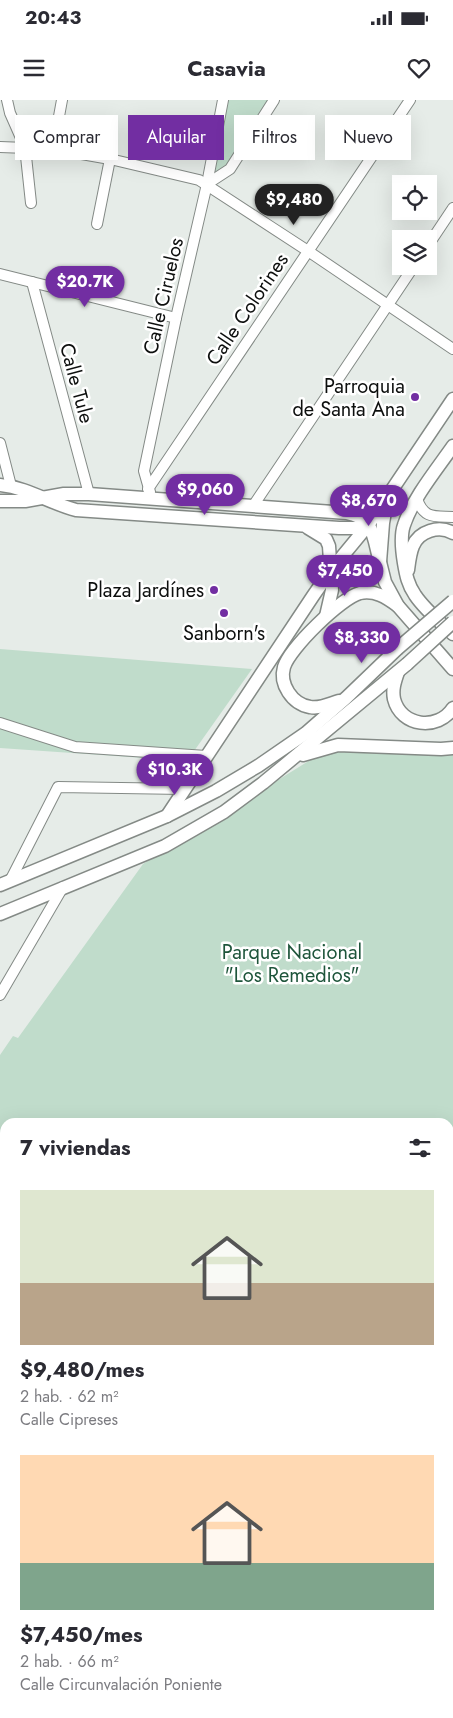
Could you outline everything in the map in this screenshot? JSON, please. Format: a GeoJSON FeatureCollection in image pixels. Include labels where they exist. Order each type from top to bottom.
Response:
{"type":"FeatureCollection","features":[{"type":"Feature","properties":{"kind":"main road"},"geometry":{"type":"LineString","coordinates":[[166,816],[331,570],[369,524],[453,399]]}},
{"type":"Feature","properties":{"kind":"main road"},"geometry":{"type":"LineString","coordinates":[[453,446],[417,499],[404,525],[402,537],[402,555],[407,580],[415,595],[453,634]]}},
{"type":"Feature","properties":{"kind":"main road"},"geometry":{"type":"LineString","coordinates":[[6,486],[23,488],[64,507],[76,510],[304,526],[356,528],[369,524]]}},
{"type":"Feature","properties":{"kind":"main road"},"geometry":{"type":"LineString","coordinates":[[0,501],[25,501],[64,494],[150,494],[253,506],[348,513],[364,518],[369,524],[386,582],[398,606],[453,669]]}},
{"type":"Feature","properties":{"kind":"main road"},"geometry":{"type":"LineString","coordinates":[[380,562],[383,523],[388,497]]}},
{"type":"Feature","properties":{"kind":"main road"},"geometry":{"type":"LineString","coordinates":[[304,526],[326,539],[329,546],[331,595],[325,618]]}},
{"type":"Feature","properties":{"kind":"main road"},"geometry":{"type":"LineString","coordinates":[[407,580],[413,546],[419,538],[429,531],[440,529],[453,533]]}},
{"type":"Feature","properties":{"kind":"main road"},"geometry":{"type":"LineString","coordinates":[[346,698],[320,708],[310,708],[301,705],[286,689],[283,677],[288,658],[296,646],[346,600],[361,593],[379,594],[398,606]]}},
{"type":"Feature","properties":{"kind":"main road"},"geometry":{"type":"LineString","coordinates":[[5,883],[166,816],[216,792],[258,766],[306,732],[453,601]]}},
{"type":"Feature","properties":{"kind":"main road"},"geometry":{"type":"LineString","coordinates":[[0,914],[165,846],[224,812],[296,757],[402,668],[453,622]]}},
{"type":"Feature","properties":{"kind":"main road"},"geometry":{"type":"LineString","coordinates":[[402,668],[393,687],[398,709],[404,716],[412,722],[424,724],[437,721],[448,715],[453,708]]}},
{"type":"Feature","properties":{"kind":"main road"},"geometry":{"type":"LineString","coordinates":[[296,757],[338,745],[453,748]]}},
{"type":"Feature","properties":{"kind":"street"},"geometry":{"type":"LineString","coordinates":[[7,100],[15,124]]}},
{"type":"Feature","properties":{"kind":"street"},"geometry":{"type":"LineString","coordinates":[[60,115],[62,100]]}},
{"type":"Feature","properties":{"kind":"street","name":"Calle Ciruelos"},"geometry":{"type":"LineString","coordinates":[[150,494],[144,471],[176,318],[207,184],[223,100]]}},
{"type":"Feature","properties":{"kind":"street"},"geometry":{"type":"LineString","coordinates":[[207,184],[230,169],[274,100]]}},
{"type":"Feature","properties":{"kind":"street","name":"Calle Colorines"},"geometry":{"type":"LineString","coordinates":[[150,494],[308,251],[410,100]]}},
{"type":"Feature","properties":{"kind":"street"},"geometry":{"type":"LineString","coordinates":[[0,147],[15,147]]}},
{"type":"Feature","properties":{"kind":"street"},"geometry":{"type":"LineString","coordinates":[[26,160],[31,203]]}},
{"type":"Feature","properties":{"kind":"street"},"geometry":{"type":"LineString","coordinates":[[97,224],[110,160]]}},
{"type":"Feature","properties":{"kind":"street"},"geometry":{"type":"LineString","coordinates":[[114,160],[190,177],[207,184],[453,349]]}},
{"type":"Feature","properties":{"kind":"street"},"geometry":{"type":"LineString","coordinates":[[437,232],[453,208]]}},
{"type":"Feature","properties":{"kind":"street"},"geometry":{"type":"LineString","coordinates":[[0,274],[176,318]]}},
{"type":"Feature","properties":{"kind":"street"},"geometry":{"type":"LineString","coordinates":[[253,506],[408,275]]}},
{"type":"Feature","properties":{"kind":"street","name":"Calle Tule"},"geometry":{"type":"LineString","coordinates":[[32,282],[88,494]]}},
{"type":"Feature","properties":{"kind":"street"},"geometry":{"type":"LineString","coordinates":[[0,442],[6,486]]}},
{"type":"Feature","properties":{"kind":"street"},"geometry":{"type":"LineString","coordinates":[[417,499],[421,510],[428,515],[453,517]]}},
{"type":"Feature","properties":{"kind":"street"},"geometry":{"type":"LineString","coordinates":[[0,723],[75,747],[206,756]]}},
{"type":"Feature","properties":{"kind":"street"},"geometry":{"type":"LineString","coordinates":[[5,883],[58,787],[184,789]]}},
{"type":"Feature","properties":{"kind":"street"},"geometry":{"type":"LineString","coordinates":[[0,995],[63,887]]}},
{"type":"Feature","properties":{"kind":"green space"},"geometry":{"type":"Polygon","coordinates":[[[228,100],[270,100],[260,115],[234,115],[234,156],[228,165],[212,176],[215,160],[224,160],[224,119],[228,100]]]}},
{"type":"Feature","properties":{"kind":"green space"},"geometry":{"type":"Polygon","coordinates":[[[0,649],[252,669],[187,761],[0,748],[0,649]]]}},
{"type":"Feature","properties":{"kind":"green space","name":"Parque Nacional \"Los Remedios\""},"geometry":{"type":"Polygon","coordinates":[[[341,750],[453,753],[453,1118],[0,1118],[0,1055],[13,1036],[18,1038],[143,864],[315,757],[341,750]]]}},
{"type":"Feature","properties":{"kind":"place","name":"Parroquia de Santa Ana"},"geometry":{"type":"Point","coordinates":[415,397]}},
{"type":"Feature","properties":{"kind":"place","name":"Plaza Jardínes"},"geometry":{"type":"Point","coordinates":[214,590]}},
{"type":"Feature","properties":{"kind":"place","name":"Sanborn's"},"geometry":{"type":"Point","coordinates":[224,613]}}]}
